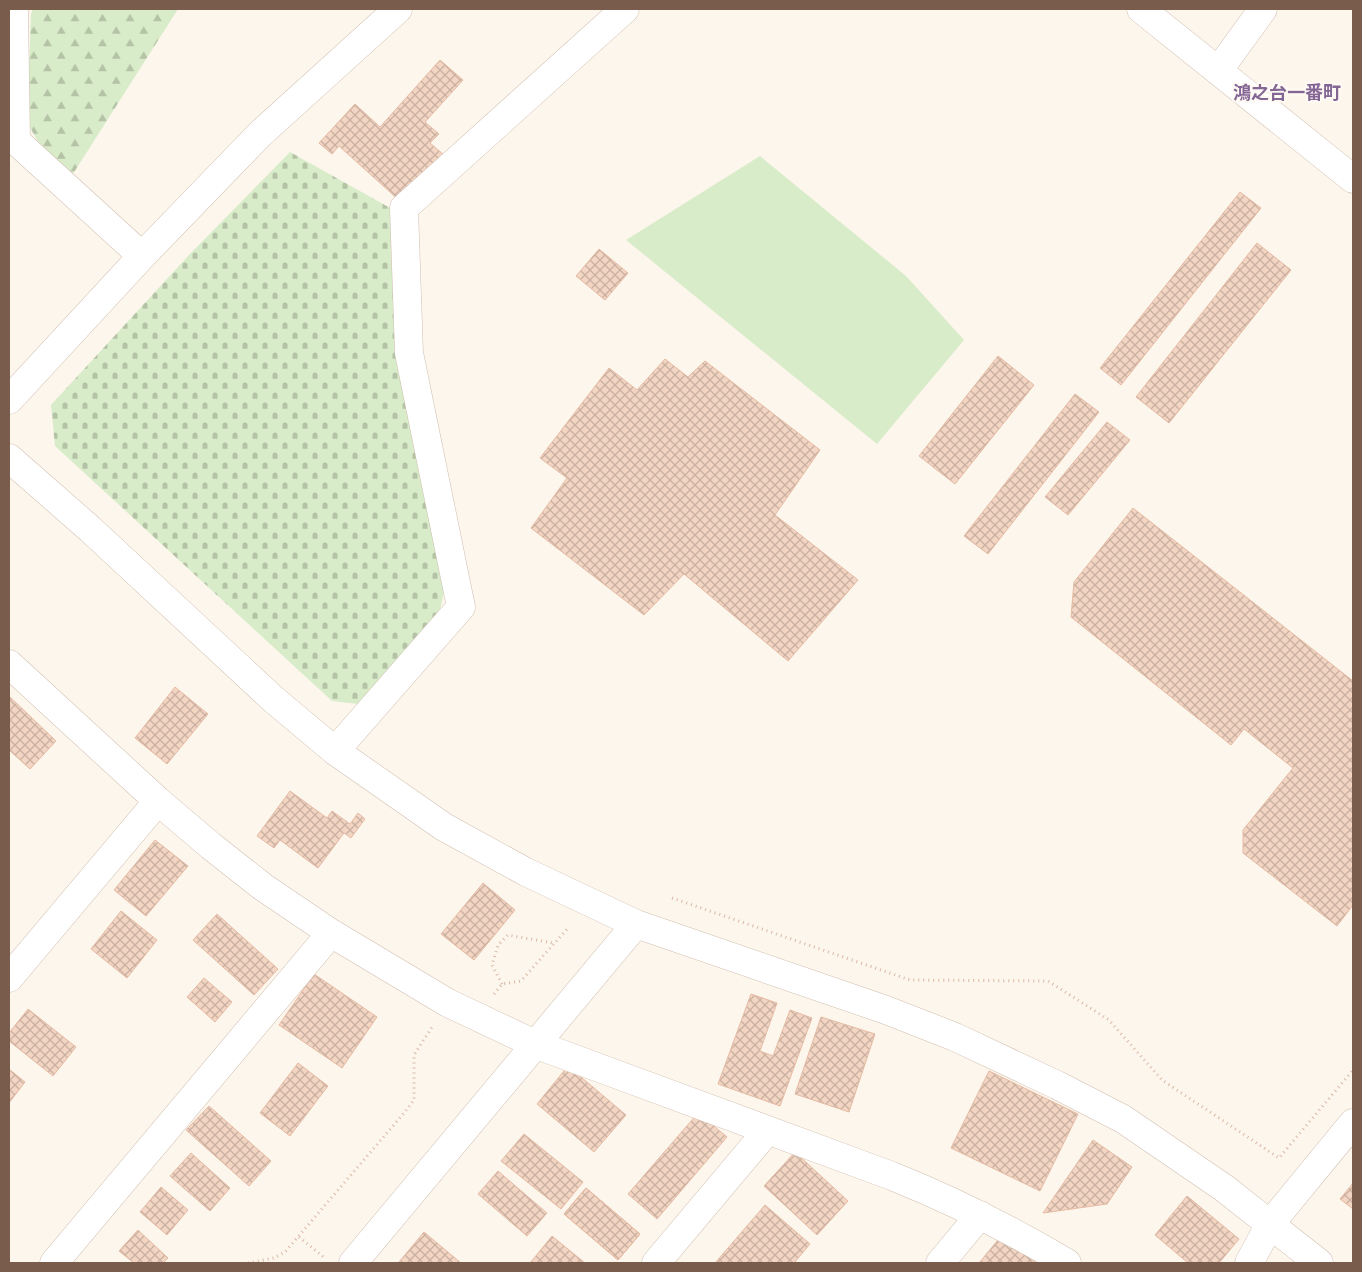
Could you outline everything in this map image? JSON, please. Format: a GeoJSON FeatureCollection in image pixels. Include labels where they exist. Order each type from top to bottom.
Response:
{"type":"FeatureCollection","features":[{"type":"Feature","properties":{"kind":"street"},"geometry":{"type":"LineString","coordinates":[[14,9],[16,141],[142,256]]}},
{"type":"Feature","properties":{"kind":"street"},"geometry":{"type":"LineString","coordinates":[[9,400],[142,256],[260,134],[398,9]]}},
{"type":"Feature","properties":{"kind":"street"},"geometry":{"type":"LineString","coordinates":[[335,751],[461,607],[409,353],[404,208],[625,9]]}},
{"type":"Feature","properties":{"kind":"street"},"geometry":{"type":"LineString","coordinates":[[1141,9],[1353,179]]}},
{"type":"Feature","properties":{"kind":"street"},"geometry":{"type":"LineString","coordinates":[[1218,71],[1263,9]]}},
{"type":"Feature","properties":{"kind":"street"},"geometry":{"type":"LineString","coordinates":[[9,458],[90,529],[273,699],[335,751],[444,826],[526,872],[636,924],[886,1010],[956,1037],[1057,1085],[1123,1119],[1224,1188],[1319,1263]]}},
{"type":"Feature","properties":{"kind":"street"},"geometry":{"type":"LineString","coordinates":[[9,664],[158,800],[211,846],[264,887],[331,933],[448,1003],[536,1045],[892,1176],[945,1198],[1032,1242],[1067,1263]]}},
{"type":"Feature","properties":{"kind":"street"},"geometry":{"type":"LineString","coordinates":[[9,978],[158,800]]}},
{"type":"Feature","properties":{"kind":"street"},"geometry":{"type":"LineString","coordinates":[[341,1262],[536,1045],[636,924]]}},
{"type":"Feature","properties":{"kind":"street"},"geometry":{"type":"LineString","coordinates":[[54,1263],[331,933]]}},
{"type":"Feature","properties":{"kind":"street"},"geometry":{"type":"LineString","coordinates":[[1250,1263],[1270,1224],[1353,1123]]}},
{"type":"Feature","properties":{"kind":"street"},"geometry":{"type":"LineString","coordinates":[[656,1263],[767,1131]]}},
{"type":"Feature","properties":{"kind":"street"},"geometry":{"type":"LineString","coordinates":[[940,1263],[980,1215]]}},
{"type":"Feature","properties":{"kind":"path"},"geometry":{"type":"LineString","coordinates":[[672,898],[910,980],[1048,981],[1109,1020],[1162,1080],[1279,1158],[1353,1070]]}},
{"type":"Feature","properties":{"kind":"path"},"geometry":{"type":"LineString","coordinates":[[478,1017],[502,984],[521,981],[568,928]]}},
{"type":"Feature","properties":{"kind":"path"},"geometry":{"type":"LineString","coordinates":[[502,984],[492,965],[498,945],[508,935],[553,944]]}},
{"type":"Feature","properties":{"kind":"path"},"geometry":{"type":"LineString","coordinates":[[248,1263],[274,1258],[285,1252],[414,1100],[414,1055],[448,1003]]}},
{"type":"Feature","properties":{"kind":"path"},"geometry":{"type":"LineString","coordinates":[[299,1237],[341,1262]]}},
{"type":"Feature","properties":{"kind":"green space"},"geometry":{"type":"Polygon","coordinates":[[[33,9],[178,9],[71,177],[37,140],[27,122],[31,14],[33,9]]]}},
{"type":"Feature","properties":{"kind":"green space"},"geometry":{"type":"Polygon","coordinates":[[[290,152],[392,209],[445,588],[439,614],[358,704],[332,701],[55,446],[51,405],[189,255],[290,152]]]}},
{"type":"Feature","properties":{"kind":"green space"},"geometry":{"type":"Polygon","coordinates":[[[760,156],[906,276],[964,340],[877,444],[626,240],[760,156]]]}},
{"type":"Feature","properties":{"kind":"building"},"geometry":{"type":"Polygon","coordinates":[[[440,60],[463,80],[425,122],[439,134],[430,143],[444,155],[401,202],[339,146],[332,154],[319,143],[355,104],[380,127],[440,60]]]}},
{"type":"Feature","properties":{"kind":"building"},"geometry":{"type":"Polygon","coordinates":[[[1240,192],[1261,208],[1121,385],[1100,368],[1240,192]]]}},
{"type":"Feature","properties":{"kind":"building"},"geometry":{"type":"Polygon","coordinates":[[[1257,243],[1291,270],[1169,423],[1136,397],[1257,243]]]}},
{"type":"Feature","properties":{"kind":"building"},"geometry":{"type":"Polygon","coordinates":[[[599,249],[628,273],[605,300],[576,276],[599,249]]]}},
{"type":"Feature","properties":{"kind":"building"},"geometry":{"type":"Polygon","coordinates":[[[998,356],[1034,385],[955,484],[919,456],[998,356]]]}},
{"type":"Feature","properties":{"kind":"building"},"geometry":{"type":"Polygon","coordinates":[[[665,359],[688,377],[705,361],[820,450],[775,515],[858,580],[788,661],[684,574],[644,615],[531,528],[567,478],[540,458],[609,368],[637,390],[665,359]]]}},
{"type":"Feature","properties":{"kind":"building"},"geometry":{"type":"Polygon","coordinates":[[[1075,394],[1099,412],[988,554],[964,536],[1075,394]]]}},
{"type":"Feature","properties":{"kind":"building"},"geometry":{"type":"Polygon","coordinates":[[[1107,422],[1130,440],[1068,515],[1045,497],[1107,422]]]}},
{"type":"Feature","properties":{"kind":"building"},"geometry":{"type":"Polygon","coordinates":[[[1133,508],[1353,681],[1353,905],[1337,926],[1243,853],[1243,830],[1293,768],[1244,729],[1231,745],[1071,617],[1074,582],[1133,508]]]}},
{"type":"Feature","properties":{"kind":"building"},"geometry":{"type":"Polygon","coordinates":[[[175,687],[208,714],[167,764],[135,738],[175,687]]]}},
{"type":"Feature","properties":{"kind":"building"},"geometry":{"type":"Polygon","coordinates":[[[9,696],[56,741],[30,769],[9,750],[9,696]]]}},
{"type":"Feature","properties":{"kind":"building"},"geometry":{"type":"Polygon","coordinates":[[[290,791],[327,818],[332,811],[350,824],[358,813],[365,819],[351,838],[344,833],[318,868],[280,840],[274,848],[257,836],[290,791]]]}},
{"type":"Feature","properties":{"kind":"building"},"geometry":{"type":"Polygon","coordinates":[[[155,840],[188,866],[146,916],[114,890],[155,840]]]}},
{"type":"Feature","properties":{"kind":"building"},"geometry":{"type":"Polygon","coordinates":[[[483,883],[515,910],[474,960],[441,934],[483,883]]]}},
{"type":"Feature","properties":{"kind":"building"},"geometry":{"type":"Polygon","coordinates":[[[121,911],[157,940],[127,978],[91,949],[121,911]]]}},
{"type":"Feature","properties":{"kind":"building"},"geometry":{"type":"Polygon","coordinates":[[[217,914],[278,969],[254,995],[193,940],[217,914]]]}},
{"type":"Feature","properties":{"kind":"building"},"geometry":{"type":"Polygon","coordinates":[[[314,974],[377,1017],[342,1068],[279,1025],[314,974]]]}},
{"type":"Feature","properties":{"kind":"building"},"geometry":{"type":"Polygon","coordinates":[[[204,978],[232,1002],[215,1022],[187,997],[204,978]]]}},
{"type":"Feature","properties":{"kind":"building"},"geometry":{"type":"Polygon","coordinates":[[[751,994],[777,1003],[760,1051],[773,1056],[790,1010],[812,1018],[780,1106],[718,1084],[751,994]]]}},
{"type":"Feature","properties":{"kind":"building"},"geometry":{"type":"Polygon","coordinates":[[[28,1009],[76,1047],[53,1076],[9,1041],[9,1033],[28,1009]]]}},
{"type":"Feature","properties":{"kind":"building"},"geometry":{"type":"Polygon","coordinates":[[[821,1017],[875,1034],[849,1112],[795,1094],[821,1017]]]}},
{"type":"Feature","properties":{"kind":"building"},"geometry":{"type":"Polygon","coordinates":[[[298,1063],[328,1086],[290,1136],[260,1113],[298,1063]]]}},
{"type":"Feature","properties":{"kind":"building"},"geometry":{"type":"Polygon","coordinates":[[[568,1066],[626,1115],[594,1152],[537,1104],[568,1066]]]}},
{"type":"Feature","properties":{"kind":"building"},"geometry":{"type":"Polygon","coordinates":[[[9,1069],[25,1082],[9,1103],[9,1069]]]}},
{"type":"Feature","properties":{"kind":"building"},"geometry":{"type":"Polygon","coordinates":[[[989,1071],[1078,1114],[1040,1191],[951,1148],[989,1071]]]}},
{"type":"Feature","properties":{"kind":"building"},"geometry":{"type":"Polygon","coordinates":[[[209,1106],[271,1161],[249,1186],[186,1130],[209,1106]]]}},
{"type":"Feature","properties":{"kind":"building"},"geometry":{"type":"Polygon","coordinates":[[[698,1113],[727,1137],[657,1219],[628,1194],[698,1113]]]}},
{"type":"Feature","properties":{"kind":"building"},"geometry":{"type":"Polygon","coordinates":[[[524,1134],[583,1182],[561,1209],[501,1161],[524,1134]]]}},
{"type":"Feature","properties":{"kind":"building"},"geometry":{"type":"Polygon","coordinates":[[[1093,1140],[1132,1167],[1107,1204],[1043,1213],[1093,1140]]]}},
{"type":"Feature","properties":{"kind":"building"},"geometry":{"type":"Polygon","coordinates":[[[795,1152],[848,1201],[817,1235],[764,1186],[795,1152]]]}},
{"type":"Feature","properties":{"kind":"building"},"geometry":{"type":"Polygon","coordinates":[[[191,1153],[230,1188],[210,1211],[170,1176],[191,1153]]]}},
{"type":"Feature","properties":{"kind":"building"},"geometry":{"type":"Polygon","coordinates":[[[498,1171],[547,1213],[527,1236],[478,1194],[498,1171]]]}},
{"type":"Feature","properties":{"kind":"building"},"geometry":{"type":"Polygon","coordinates":[[[1353,1183],[1353,1209],[1340,1199],[1353,1183]]]}},
{"type":"Feature","properties":{"kind":"building"},"geometry":{"type":"Polygon","coordinates":[[[161,1187],[188,1210],[167,1235],[140,1212],[161,1187]]]}},
{"type":"Feature","properties":{"kind":"building"},"geometry":{"type":"Polygon","coordinates":[[[586,1188],[640,1234],[618,1260],[564,1214],[586,1188]]]}},
{"type":"Feature","properties":{"kind":"building"},"geometry":{"type":"Polygon","coordinates":[[[586,1188],[640,1234],[618,1260],[564,1214],[586,1188]]]}},
{"type":"Feature","properties":{"kind":"building"},"geometry":{"type":"Polygon","coordinates":[[[1187,1196],[1239,1239],[1219,1263],[1188,1263],[1155,1235],[1187,1196]]]}},
{"type":"Feature","properties":{"kind":"building"},"geometry":{"type":"Polygon","coordinates":[[[765,1205],[810,1244],[794,1263],[715,1263],[765,1205]]]}},
{"type":"Feature","properties":{"kind":"building"},"geometry":{"type":"Polygon","coordinates":[[[138,1230],[168,1258],[163,1263],[134,1263],[119,1251],[138,1230]]]}},
{"type":"Feature","properties":{"kind":"building"},"geometry":{"type":"Polygon","coordinates":[[[424,1232],[461,1263],[400,1263],[424,1232]]]}},
{"type":"Feature","properties":{"kind":"building"},"geometry":{"type":"Polygon","coordinates":[[[1002,1235],[1035,1261],[1033,1263],[979,1263],[1002,1235]]]}},
{"type":"Feature","properties":{"kind":"building"},"geometry":{"type":"Polygon","coordinates":[[[552,1236],[585,1263],[530,1263],[552,1236]]]}},
{"type":"Feature","properties":{"kind":"district","name":"鴻之台一番町"},"geometry":{"type":"Point","coordinates":[1287,93]}}]}
